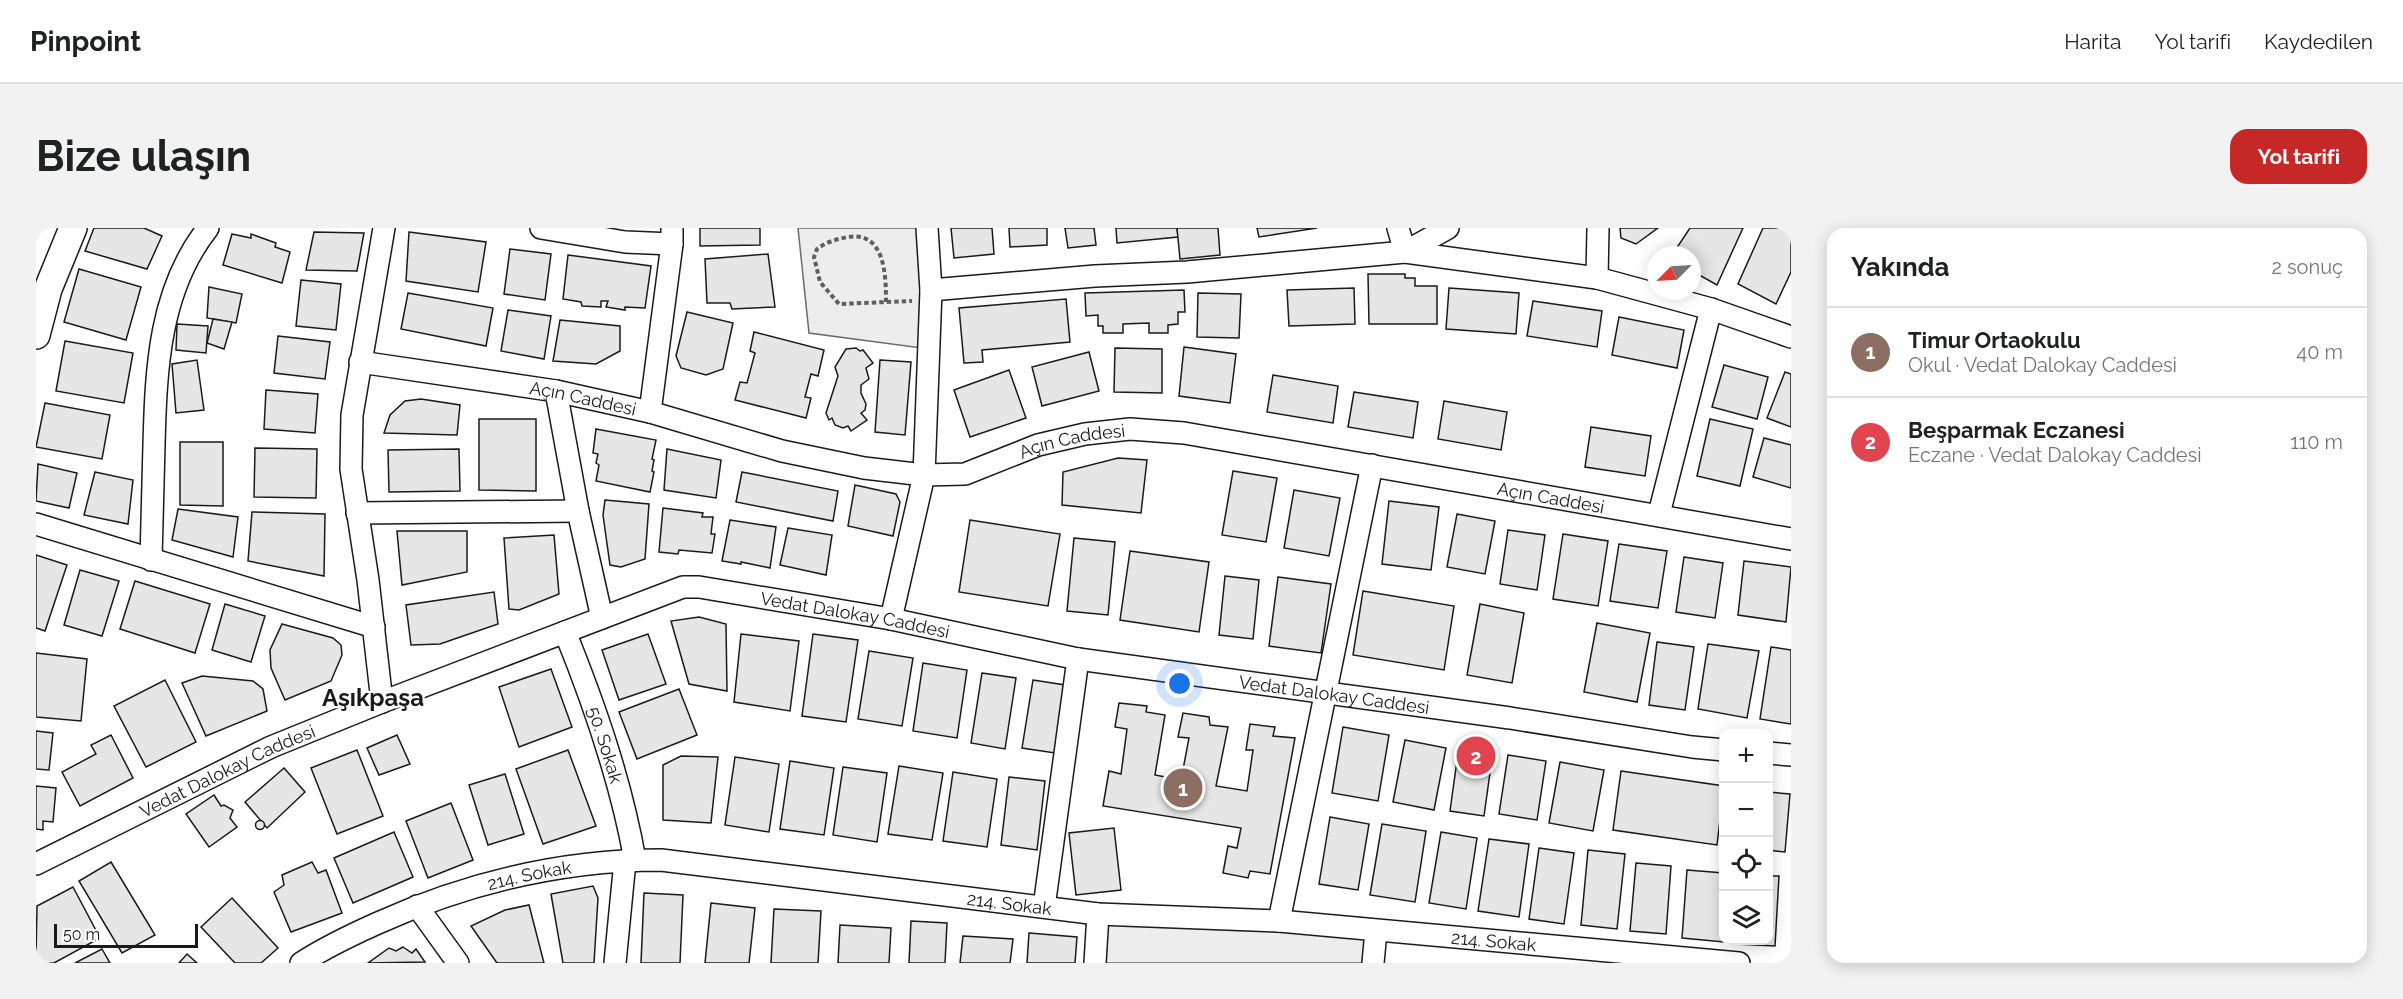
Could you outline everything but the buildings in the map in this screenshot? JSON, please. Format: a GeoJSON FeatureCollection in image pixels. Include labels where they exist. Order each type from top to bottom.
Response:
{"type":"FeatureCollection","features":[{"type":"Feature","properties":{"kind":"main road"},"geometry":{"type":"LineString","coordinates":[[36,335],[42,289],[73,228]]}},
{"type":"Feature","properties":{"kind":"street"},"geometry":{"type":"LineString","coordinates":[[151,560],[156,369],[163,327],[177,282],[195,245],[208,228]]}},
{"type":"Feature","properties":{"kind":"street"},"geometry":{"type":"LineString","coordinates":[[382,702],[374,627],[351,469],[352,426],[360,362],[384,228]]}},
{"type":"Feature","properties":{"kind":"street"},"geometry":{"type":"LineString","coordinates":[[542,228],[625,242],[672,236],[650,412]]}},
{"type":"Feature","properties":{"kind":"street"},"geometry":{"type":"LineString","coordinates":[[891,619],[924,475],[931,295],[927,228]]}},
{"type":"Feature","properties":{"kind":"street"},"geometry":{"type":"LineString","coordinates":[[1398,228],[1405,252]]}},
{"type":"Feature","properties":{"kind":"street"},"geometry":{"type":"LineString","coordinates":[[1405,252],[1448,228]]}},
{"type":"Feature","properties":{"kind":"street"},"geometry":{"type":"LineString","coordinates":[[1597,278],[1598,228]]}},
{"type":"Feature","properties":{"kind":"street"},"geometry":{"type":"LineString","coordinates":[[931,295],[1095,276],[1198,271],[1405,252],[1597,278],[1711,309],[1791,337]]}},
{"type":"Feature","properties":{"kind":"street"},"geometry":{"type":"LineString","coordinates":[[1659,514],[1711,309]]}},
{"type":"Feature","properties":{"kind":"street","name":"Açın Caddesi"},"geometry":{"type":"LineString","coordinates":[[360,362],[556,391],[650,412],[782,450],[864,468],[924,475],[965,474],[1038,445],[1084,434],[1130,429],[1184,433],[1659,514],[1791,539]]}},
{"type":"Feature","properties":{"kind":"street"},"geometry":{"type":"LineString","coordinates":[[556,391],[578,511],[602,618]]}},
{"type":"Feature","properties":{"kind":"street"},"geometry":{"type":"LineString","coordinates":[[1279,921],[1372,465]]}},
{"type":"Feature","properties":{"kind":"street"},"geometry":{"type":"LineString","coordinates":[[357,513],[578,511]]}},
{"type":"Feature","properties":{"kind":"street"},"geometry":{"type":"LineString","coordinates":[[36,524],[374,627]]}},
{"type":"Feature","properties":{"kind":"street","name":"Vedat Dalokay Caddesi"},"geometry":{"type":"LineString","coordinates":[[36,864],[271,747],[683,587],[699,587],[891,619],[1078,659],[1510,717],[1719,750]]}},
{"type":"Feature","properties":{"kind":"street","name":"50. Sokak"},"geometry":{"type":"LineString","coordinates":[[565,632],[597,713],[628,818],[630,860],[615,963]]}},
{"type":"Feature","properties":{"kind":"street"},"geometry":{"type":"LineString","coordinates":[[1044,907],[1078,659]]}},
{"type":"Feature","properties":{"kind":"street"},"geometry":{"type":"LineString","coordinates":[[1773,753],[1791,755]]}},
{"type":"Feature","properties":{"kind":"street","name":"214. Sokak"},"geometry":{"type":"LineString","coordinates":[[301,963],[323,948],[417,906],[463,890],[526,873],[630,860],[661,860],[1098,914],[1279,921],[1739,963]]}},
{"type":"Feature","properties":{"kind":"street"},"geometry":{"type":"LineString","coordinates":[[417,906],[458,963]]}},
{"type":"Feature","properties":{"kind":"street"},"geometry":{"type":"LineString","coordinates":[[1095,963],[1098,914]]}},
{"type":"Feature","properties":{"kind":"street"},"geometry":{"type":"LineString","coordinates":[[1373,963],[1377,931]]}},
{"type":"Feature","properties":{"kind":"path"},"geometry":{"type":"LineString","coordinates":[[886,302],[886,282],[882,263],[875,246],[868,238],[858,236],[840,238],[817,249],[814,257],[820,282],[839,304],[886,302],[931,295]]}},
{"type":"Feature","properties":{"kind":"shaded area"},"geometry":{"type":"Polygon","coordinates":[[[798,228],[927,228],[929,349],[809,333],[798,228]]]}},
{"type":"Feature","properties":{"kind":"shaded area"},"geometry":{"type":"Polygon","coordinates":[[[1098,914],[1376,931],[1373,963],[1095,963],[1098,914]]]}},
{"type":"Feature","properties":{"kind":"place","name":"Beşparmak Eczanesi"},"geometry":{"type":"Point","coordinates":[1476,756]}},
{"type":"Feature","properties":{"kind":"place","name":"Timur Ortaokulu"},"geometry":{"type":"Point","coordinates":[1183,788]}},
{"type":"Feature","properties":{"kind":"district","name":"Aşıkpaşa"},"geometry":{"type":"Point","coordinates":[373,697]}}]}
